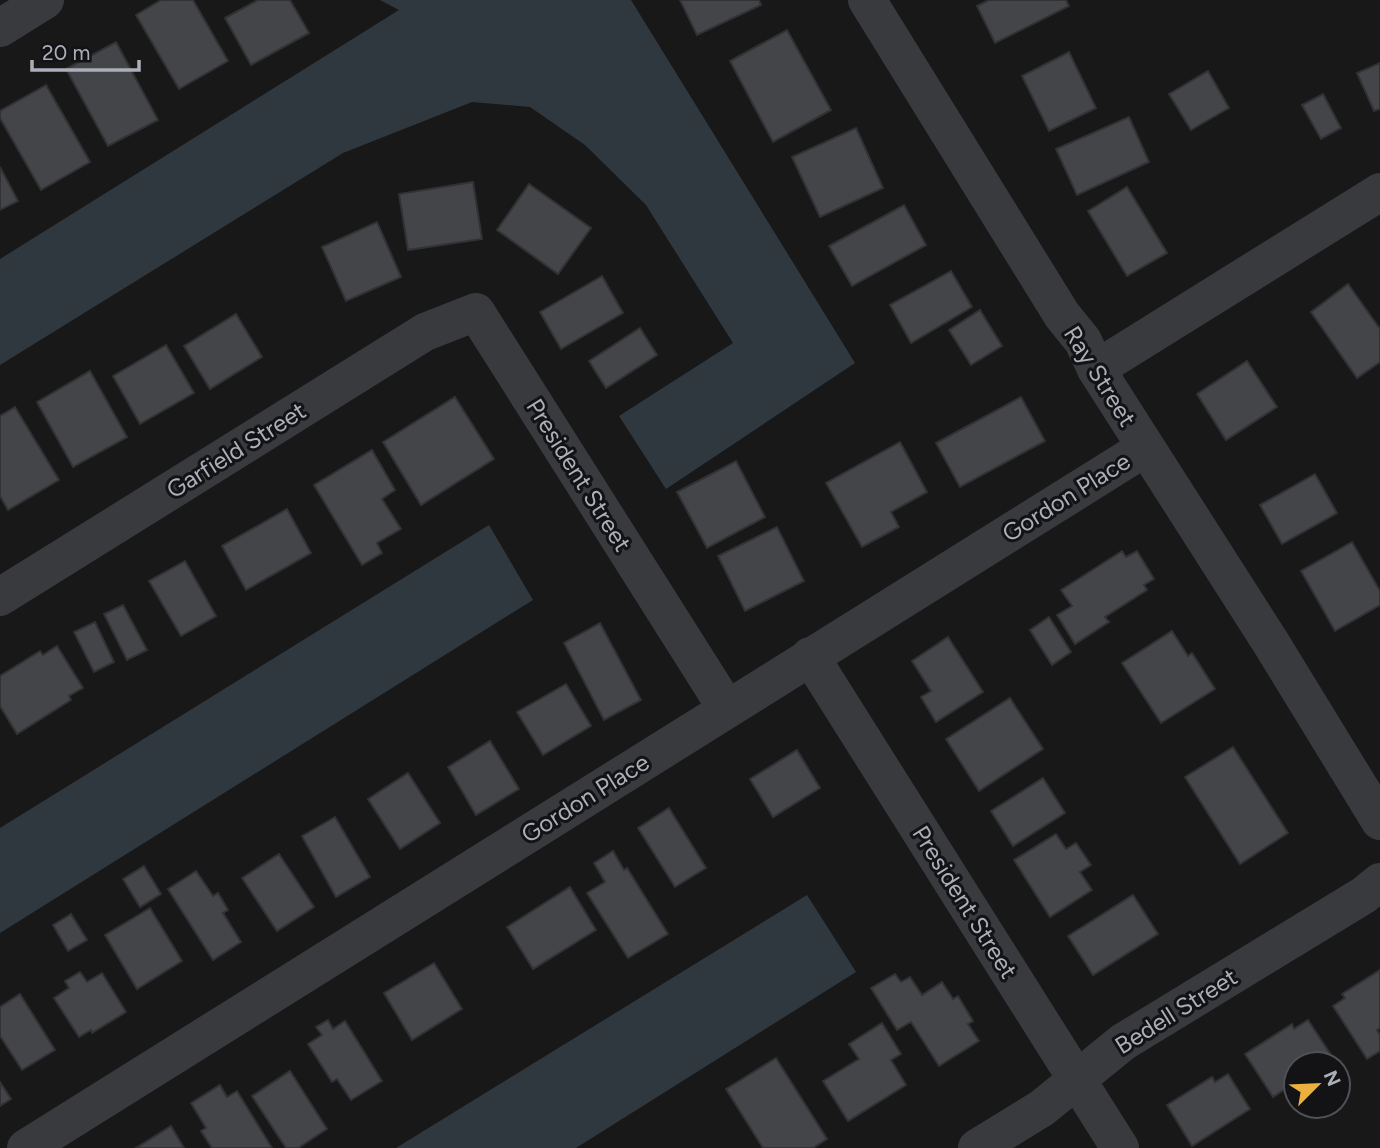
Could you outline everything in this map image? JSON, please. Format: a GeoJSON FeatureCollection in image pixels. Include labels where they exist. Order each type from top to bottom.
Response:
{"type":"FeatureCollection","features":[{"type":"Feature","properties":{"kind":"street"},"geometry":{"type":"LineString","coordinates":[[0,29],[45,0]]}},
{"type":"Feature","properties":{"kind":"street","name":"Ray Street"},"geometry":{"type":"LineString","coordinates":[[867,0],[1062,315],[1083,341],[1096,369],[1144,448],[1271,643],[1380,821]]}},
{"type":"Feature","properties":{"kind":"street"},"geometry":{"type":"LineString","coordinates":[[1096,369],[1380,192]]}},
{"type":"Feature","properties":{"kind":"street","name":"Garfield Street"},"geometry":{"type":"LineString","coordinates":[[0,597],[425,332],[476,312]]}},
{"type":"Feature","properties":{"kind":"street","name":"President Street"},"geometry":{"type":"LineString","coordinates":[[476,312],[727,709]]}},
{"type":"Feature","properties":{"kind":"street","name":"Gordon Place"},"geometry":{"type":"LineString","coordinates":[[26,1148],[1144,448]]}},
{"type":"Feature","properties":{"kind":"street","name":"President Street"},"geometry":{"type":"LineString","coordinates":[[810,656],[1120,1148]]}},
{"type":"Feature","properties":{"kind":"street","name":"Bedell Street"},"geometry":{"type":"LineString","coordinates":[[977,1148],[1042,1108],[1123,1042],[1364,895],[1380,882]]}},
{"type":"Feature","properties":{"kind":"shaded area"},"geometry":{"type":"Polygon","coordinates":[[[380,0],[631,0],[855,363],[666,489],[619,416],[733,343],[646,205],[585,145],[530,107],[472,102],[343,153],[0,365],[0,259],[399,10],[380,0]]]}},
{"type":"Feature","properties":{"kind":"shaded area"},"geometry":{"type":"Polygon","coordinates":[[[489,525],[533,600],[0,933],[0,828],[489,525]]]}},
{"type":"Feature","properties":{"kind":"shaded area"},"geometry":{"type":"Polygon","coordinates":[[[807,895],[856,972],[576,1148],[396,1148],[807,895]]]}},
{"type":"Feature","properties":{"kind":"building"},"geometry":{"type":"Polygon","coordinates":[[[161,0],[193,0],[228,61],[179,89],[136,15],[161,0]]]}},
{"type":"Feature","properties":{"kind":"building"},"geometry":{"type":"Polygon","coordinates":[[[258,0],[290,0],[309,33],[251,65],[225,18],[258,0]]]}},
{"type":"Feature","properties":{"kind":"building"},"geometry":{"type":"Polygon","coordinates":[[[680,0],[759,0],[761,5],[697,35],[680,0]]]}},
{"type":"Feature","properties":{"kind":"building"},"geometry":{"type":"Polygon","coordinates":[[[989,0],[1066,0],[1069,6],[995,43],[977,6],[989,0]]]}},
{"type":"Feature","properties":{"kind":"building"},"geometry":{"type":"Polygon","coordinates":[[[787,30],[831,110],[773,142],[730,61],[787,30]]]}},
{"type":"Feature","properties":{"kind":"building"},"geometry":{"type":"Polygon","coordinates":[[[116,42],[158,120],[108,146],[66,69],[116,42]]]}},
{"type":"Feature","properties":{"kind":"building"},"geometry":{"type":"Polygon","coordinates":[[[1069,52],[1096,108],[1049,131],[1022,76],[1069,52]]]}},
{"type":"Feature","properties":{"kind":"building"},"geometry":{"type":"Polygon","coordinates":[[[1380,63],[1380,109],[1374,111],[1357,73],[1380,63]]]}},
{"type":"Feature","properties":{"kind":"building"},"geometry":{"type":"Polygon","coordinates":[[[1208,71],[1229,108],[1191,130],[1169,94],[1208,71]]]}},
{"type":"Feature","properties":{"kind":"building"},"geometry":{"type":"Polygon","coordinates":[[[46,85],[90,162],[41,190],[0,118],[0,111],[46,85]]]}},
{"type":"Feature","properties":{"kind":"building"},"geometry":{"type":"Polygon","coordinates":[[[1323,94],[1341,128],[1321,139],[1302,105],[1323,94]]]}},
{"type":"Feature","properties":{"kind":"building"},"geometry":{"type":"Polygon","coordinates":[[[1129,117],[1149,162],[1077,195],[1056,149],[1129,117]]]}},
{"type":"Feature","properties":{"kind":"building"},"geometry":{"type":"Polygon","coordinates":[[[856,128],[883,188],[820,217],[792,157],[856,128]]]}},
{"type":"Feature","properties":{"kind":"building"},"geometry":{"type":"Polygon","coordinates":[[[0,167],[18,201],[0,210],[0,167]]]}},
{"type":"Feature","properties":{"kind":"building"},"geometry":{"type":"Polygon","coordinates":[[[473,182],[482,239],[408,250],[399,194],[473,182]]]}},
{"type":"Feature","properties":{"kind":"building"},"geometry":{"type":"Polygon","coordinates":[[[529,184],[591,228],[558,274],[497,230],[529,184]]]}},
{"type":"Feature","properties":{"kind":"building"},"geometry":{"type":"Polygon","coordinates":[[[1127,187],[1167,253],[1127,276],[1088,211],[1127,187]]]}},
{"type":"Feature","properties":{"kind":"building"},"geometry":{"type":"Polygon","coordinates":[[[904,205],[926,245],[852,286],[829,246],[904,205]]]}},
{"type":"Feature","properties":{"kind":"building"},"geometry":{"type":"Polygon","coordinates":[[[377,222],[401,277],[346,301],[322,247],[377,222]]]}},
{"type":"Feature","properties":{"kind":"building"},"geometry":{"type":"Polygon","coordinates":[[[951,271],[972,307],[911,343],[890,305],[951,271]]]}},
{"type":"Feature","properties":{"kind":"building"},"geometry":{"type":"Polygon","coordinates":[[[602,276],[623,313],[561,349],[540,312],[602,276]]]}},
{"type":"Feature","properties":{"kind":"building"},"geometry":{"type":"Polygon","coordinates":[[[1348,284],[1380,329],[1380,362],[1357,378],[1311,312],[1348,284]]]}},
{"type":"Feature","properties":{"kind":"building"},"geometry":{"type":"Polygon","coordinates":[[[980,310],[1002,346],[971,365],[949,330],[980,310]]]}},
{"type":"Feature","properties":{"kind":"building"},"geometry":{"type":"Polygon","coordinates":[[[236,314],[262,357],[210,389],[184,346],[236,314]]]}},
{"type":"Feature","properties":{"kind":"building"},"geometry":{"type":"Polygon","coordinates":[[[640,328],[657,355],[606,388],[589,361],[640,328]]]}},
{"type":"Feature","properties":{"kind":"building"},"geometry":{"type":"Polygon","coordinates":[[[166,345],[194,393],[140,424],[113,376],[166,345]]]}},
{"type":"Feature","properties":{"kind":"building"},"geometry":{"type":"Polygon","coordinates":[[[1247,361],[1277,407],[1226,440],[1197,394],[1247,361]]]}},
{"type":"Feature","properties":{"kind":"building"},"geometry":{"type":"Polygon","coordinates":[[[90,371],[127,437],[73,467],[37,402],[90,371]]]}},
{"type":"Feature","properties":{"kind":"building"},"geometry":{"type":"Polygon","coordinates":[[[455,397],[494,459],[421,505],[383,442],[455,397]]]}},
{"type":"Feature","properties":{"kind":"building"},"geometry":{"type":"Polygon","coordinates":[[[1021,397],[1045,441],[960,487],[936,443],[1021,397]]]}},
{"type":"Feature","properties":{"kind":"building"},"geometry":{"type":"Polygon","coordinates":[[[15,407],[59,480],[8,510],[0,496],[0,416],[15,407]]]}},
{"type":"Feature","properties":{"kind":"building"},"geometry":{"type":"Polygon","coordinates":[[[900,442],[927,492],[891,512],[899,527],[862,547],[826,483],[900,442]]]}},
{"type":"Feature","properties":{"kind":"building"},"geometry":{"type":"Polygon","coordinates":[[[372,450],[395,490],[382,499],[401,529],[377,543],[382,553],[362,565],[314,485],[372,450]]]}},
{"type":"Feature","properties":{"kind":"building"},"geometry":{"type":"Polygon","coordinates":[[[736,461],[765,517],[707,548],[677,492],[736,461]]]}},
{"type":"Feature","properties":{"kind":"building"},"geometry":{"type":"Polygon","coordinates":[[[1315,474],[1337,513],[1282,544],[1260,505],[1315,474]]]}},
{"type":"Feature","properties":{"kind":"building"},"geometry":{"type":"Polygon","coordinates":[[[287,509],[311,553],[246,590],[222,546],[287,509]]]}},
{"type":"Feature","properties":{"kind":"building"},"geometry":{"type":"Polygon","coordinates":[[[777,527],[804,581],[745,611],[718,556],[777,527]]]}},
{"type":"Feature","properties":{"kind":"building"},"geometry":{"type":"Polygon","coordinates":[[[1352,542],[1380,591],[1380,605],[1335,631],[1301,571],[1352,542]]]}},
{"type":"Feature","properties":{"kind":"building"},"geometry":{"type":"Polygon","coordinates":[[[1122,551],[1126,557],[1137,551],[1154,579],[1144,585],[1147,590],[1105,617],[1109,622],[1075,644],[1057,615],[1072,606],[1061,590],[1122,551]]]}},
{"type":"Feature","properties":{"kind":"building"},"geometry":{"type":"Polygon","coordinates":[[[185,561],[216,616],[181,636],[149,581],[185,561]]]}},
{"type":"Feature","properties":{"kind":"building"},"geometry":{"type":"Polygon","coordinates":[[[123,605],[147,650],[127,660],[104,614],[123,605]]]}},
{"type":"Feature","properties":{"kind":"building"},"geometry":{"type":"Polygon","coordinates":[[[1049,617],[1071,652],[1052,665],[1030,630],[1049,617]]]}},
{"type":"Feature","properties":{"kind":"building"},"geometry":{"type":"Polygon","coordinates":[[[95,622],[114,662],[94,672],[74,632],[95,622]]]}},
{"type":"Feature","properties":{"kind":"building"},"geometry":{"type":"Polygon","coordinates":[[[600,623],[641,700],[604,720],[564,643],[600,623]]]}},
{"type":"Feature","properties":{"kind":"building"},"geometry":{"type":"Polygon","coordinates":[[[1172,631],[1188,656],[1192,653],[1215,689],[1161,723],[1122,663],[1172,631]]]}},
{"type":"Feature","properties":{"kind":"building"},"geometry":{"type":"Polygon","coordinates":[[[948,637],[983,692],[936,722],[921,697],[931,691],[912,661],[948,637]]]}},
{"type":"Feature","properties":{"kind":"building"},"geometry":{"type":"Polygon","coordinates":[[[57,646],[83,688],[69,696],[71,700],[17,734],[0,706],[0,676],[40,651],[43,655],[57,646]]]}},
{"type":"Feature","properties":{"kind":"building"},"geometry":{"type":"Polygon","coordinates":[[[566,684],[591,726],[543,755],[517,712],[566,684]]]}},
{"type":"Feature","properties":{"kind":"building"},"geometry":{"type":"Polygon","coordinates":[[[1010,698],[1043,749],[979,791],[946,739],[1010,698]]]}},
{"type":"Feature","properties":{"kind":"building"},"geometry":{"type":"Polygon","coordinates":[[[490,741],[519,789],[476,815],[448,767],[490,741]]]}},
{"type":"Feature","properties":{"kind":"building"},"geometry":{"type":"Polygon","coordinates":[[[1233,747],[1288,833],[1240,864],[1185,777],[1233,747]]]}},
{"type":"Feature","properties":{"kind":"building"},"geometry":{"type":"Polygon","coordinates":[[[797,750],[820,788],[773,817],[750,779],[797,750]]]}},
{"type":"Feature","properties":{"kind":"building"},"geometry":{"type":"Polygon","coordinates":[[[408,773],[440,823],[400,849],[368,799],[408,773]]]}},
{"type":"Feature","properties":{"kind":"building"},"geometry":{"type":"Polygon","coordinates":[[[1043,778],[1065,813],[1013,846],[991,811],[1043,778]]]}},
{"type":"Feature","properties":{"kind":"building"},"geometry":{"type":"Polygon","coordinates":[[[669,808],[706,868],[675,887],[638,828],[669,808]]]}},
{"type":"Feature","properties":{"kind":"building"},"geometry":{"type":"Polygon","coordinates":[[[335,817],[370,877],[336,897],[302,836],[335,817]]]}},
{"type":"Feature","properties":{"kind":"building"},"geometry":{"type":"Polygon","coordinates":[[[1056,834],[1066,849],[1076,843],[1091,865],[1080,872],[1092,890],[1050,917],[1014,860],[1056,834]]]}},
{"type":"Feature","properties":{"kind":"building"},"geometry":{"type":"Polygon","coordinates":[[[613,851],[624,870],[627,868],[668,934],[628,958],[587,893],[605,882],[594,863],[613,851]]]}},
{"type":"Feature","properties":{"kind":"building"},"geometry":{"type":"Polygon","coordinates":[[[279,854],[314,907],[277,931],[242,878],[279,854]]]}},
{"type":"Feature","properties":{"kind":"building"},"geometry":{"type":"Polygon","coordinates":[[[144,866],[161,894],[140,907],[123,879],[144,866]]]}},
{"type":"Feature","properties":{"kind":"building"},"geometry":{"type":"Polygon","coordinates":[[[196,871],[213,896],[218,893],[228,910],[223,913],[241,942],[213,960],[168,889],[196,871]]]}},
{"type":"Feature","properties":{"kind":"building"},"geometry":{"type":"Polygon","coordinates":[[[570,887],[596,930],[533,969],[507,927],[570,887]]]}},
{"type":"Feature","properties":{"kind":"building"},"geometry":{"type":"Polygon","coordinates":[[[1133,895],[1158,934],[1093,975],[1068,936],[1133,895]]]}},
{"type":"Feature","properties":{"kind":"building"},"geometry":{"type":"Polygon","coordinates":[[[150,908],[182,961],[137,989],[105,935],[150,908]]]}},
{"type":"Feature","properties":{"kind":"building"},"geometry":{"type":"Polygon","coordinates":[[[71,914],[87,940],[68,951],[53,925],[71,914]]]}},
{"type":"Feature","properties":{"kind":"building"},"geometry":{"type":"Polygon","coordinates":[[[434,963],[462,1009],[412,1040],[384,993],[434,963]]]}},
{"type":"Feature","properties":{"kind":"building"},"geometry":{"type":"Polygon","coordinates":[[[1380,970],[1380,1028],[1377,1030],[1380,1035],[1380,1051],[1367,1059],[1333,1006],[1345,998],[1342,994],[1380,970]]]}},
{"type":"Feature","properties":{"kind":"building"},"geometry":{"type":"Polygon","coordinates":[[[80,972],[87,982],[102,973],[126,1012],[92,1033],[91,1030],[79,1037],[54,998],[69,988],[65,981],[80,972]]]}},
{"type":"Feature","properties":{"kind":"building"},"geometry":{"type":"Polygon","coordinates":[[[895,974],[901,982],[910,977],[922,995],[942,982],[953,999],[958,996],[973,1021],[968,1024],[979,1041],[939,1066],[911,1022],[897,1030],[871,988],[895,974]]]}},
{"type":"Feature","properties":{"kind":"building"},"geometry":{"type":"Polygon","coordinates":[[[20,994],[55,1050],[22,1070],[0,1036],[0,1007],[20,994]]]}},
{"type":"Feature","properties":{"kind":"building"},"geometry":{"type":"Polygon","coordinates":[[[328,1020],[333,1029],[345,1021],[382,1081],[351,1100],[337,1079],[332,1082],[308,1044],[322,1035],[316,1027],[328,1020]]]}},
{"type":"Feature","properties":{"kind":"building"},"geometry":{"type":"Polygon","coordinates":[[[1308,1020],[1328,1050],[1282,1050],[1282,1091],[1273,1097],[1245,1054],[1292,1024],[1294,1029],[1308,1020]]]}},
{"type":"Feature","properties":{"kind":"building"},"geometry":{"type":"Polygon","coordinates":[[[882,1023],[901,1054],[891,1060],[906,1085],[848,1121],[823,1081],[859,1059],[849,1044],[882,1023]]]}},
{"type":"Feature","properties":{"kind":"building"},"geometry":{"type":"Polygon","coordinates":[[[776,1058],[827,1139],[813,1148],[763,1148],[726,1089],[776,1058]]]}},
{"type":"Feature","properties":{"kind":"building"},"geometry":{"type":"Polygon","coordinates":[[[290,1071],[327,1129],[298,1148],[286,1148],[252,1096],[290,1071]]]}},
{"type":"Feature","properties":{"kind":"building"},"geometry":{"type":"Polygon","coordinates":[[[1228,1074],[1250,1109],[1192,1146],[1167,1105],[1212,1077],[1215,1082],[1228,1074]]]}},
{"type":"Feature","properties":{"kind":"building"},"geometry":{"type":"Polygon","coordinates":[[[0,1082],[11,1099],[0,1106],[0,1082]]]}},
{"type":"Feature","properties":{"kind":"building"},"geometry":{"type":"Polygon","coordinates":[[[220,1085],[227,1097],[237,1091],[272,1148],[212,1148],[201,1131],[206,1128],[191,1103],[220,1085]]]}},
{"type":"Feature","properties":{"kind":"building"},"geometry":{"type":"Polygon","coordinates":[[[171,1126],[184,1148],[136,1148],[171,1126]]]}}]}
